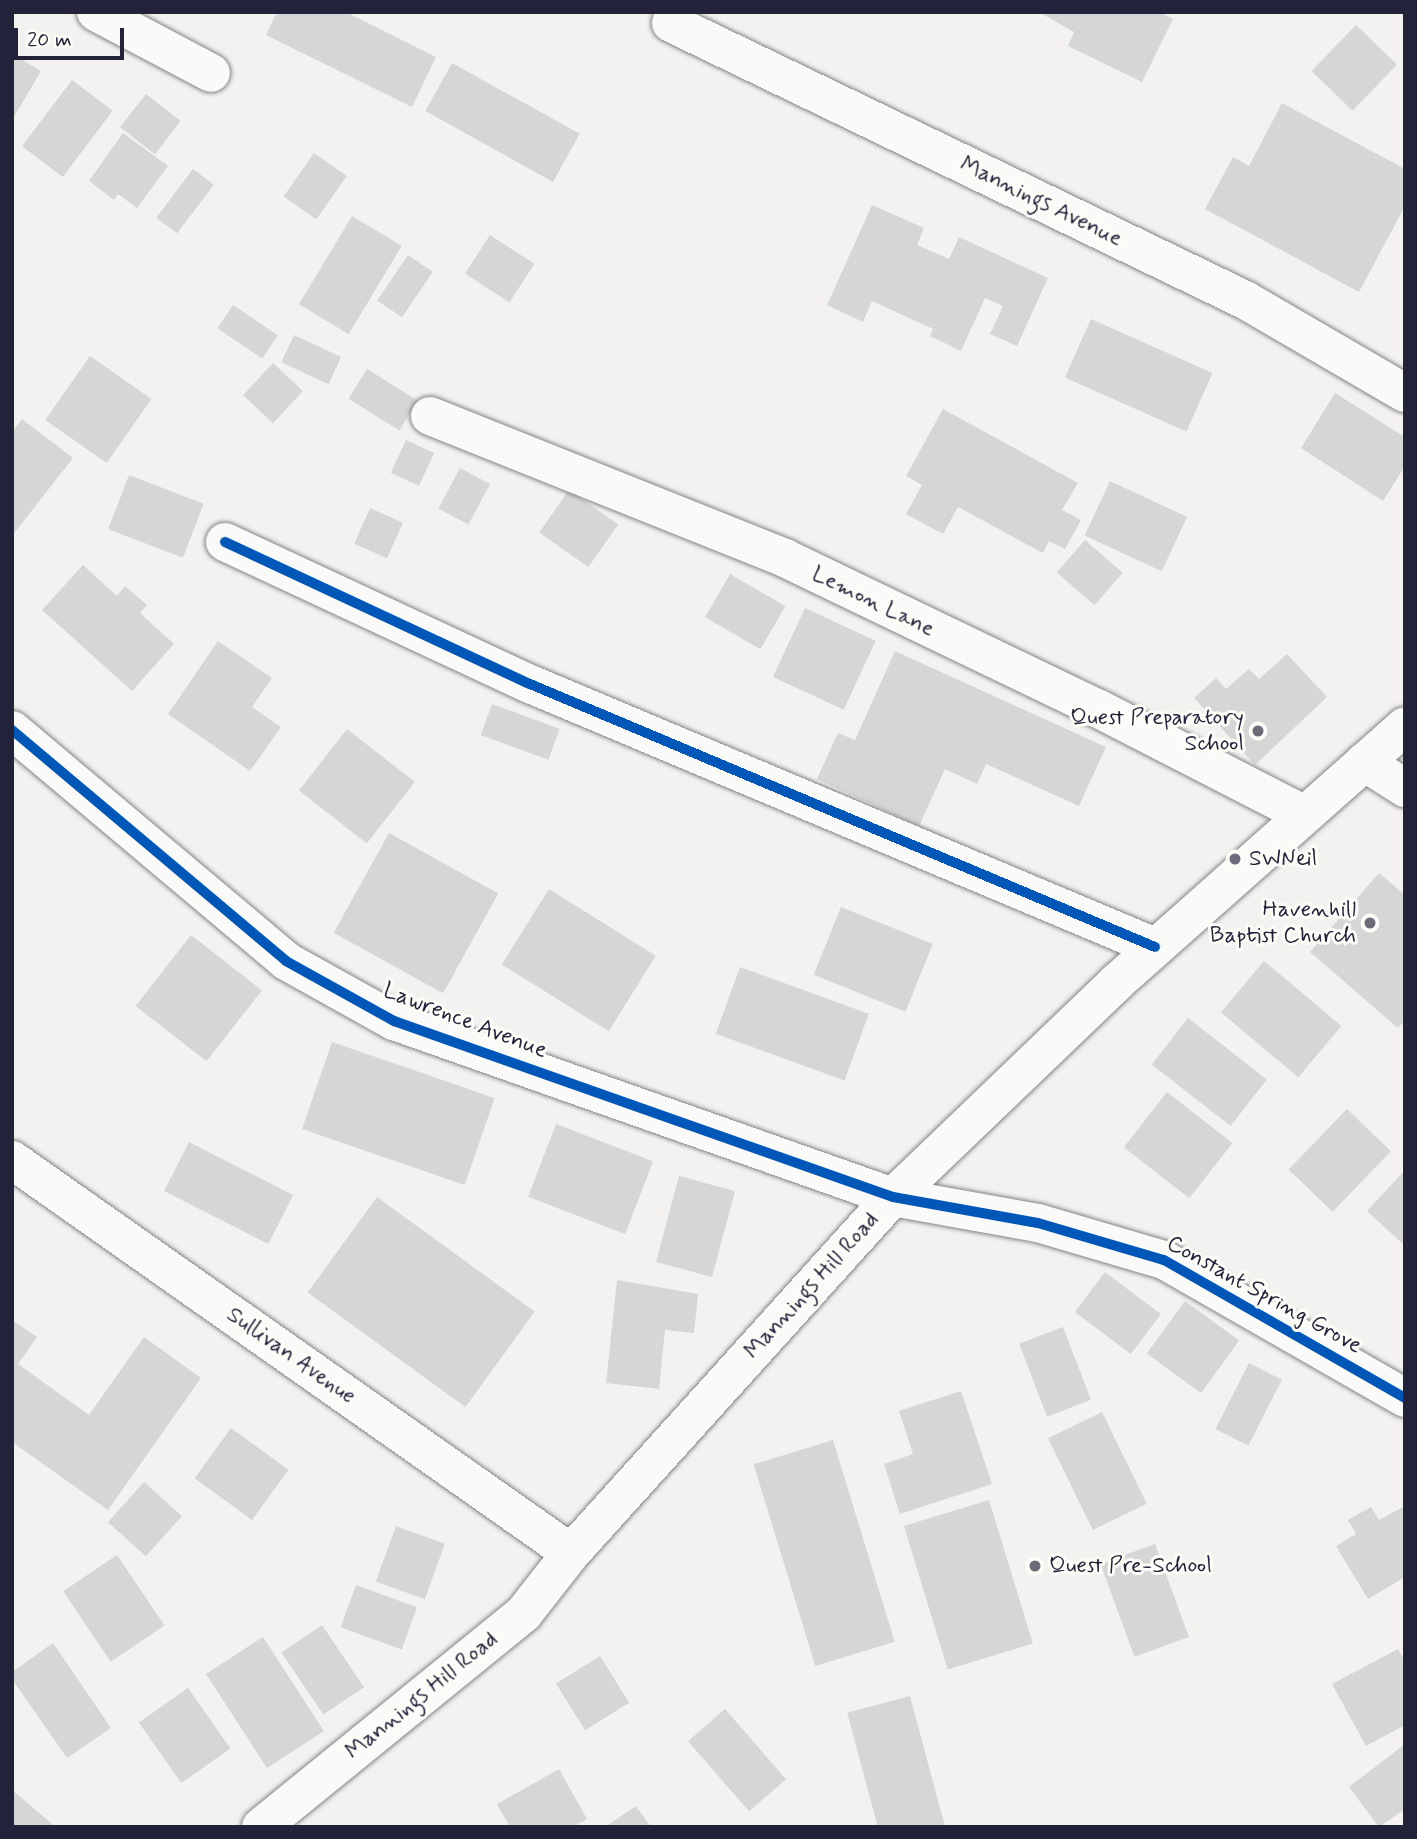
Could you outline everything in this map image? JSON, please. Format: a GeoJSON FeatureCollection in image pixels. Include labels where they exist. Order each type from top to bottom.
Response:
{"type":"FeatureCollection","features":[{"type":"Feature","properties":{"kind":"street"},"geometry":{"type":"LineString","coordinates":[[96,12],[211,73]]}},
{"type":"Feature","properties":{"kind":"street","name":"Mannings Avenue"},"geometry":{"type":"LineString","coordinates":[[671,23],[1245,300],[1405,393]]}},
{"type":"Feature","properties":{"kind":"street","name":"Lemon Lane"},"geometry":{"type":"LineString","coordinates":[[430,416],[785,558],[1097,708],[1303,814]]}},
{"type":"Feature","properties":{"kind":"street"},"geometry":{"type":"LineString","coordinates":[[225,542],[530,684],[1155,947]]}},
{"type":"Feature","properties":{"kind":"street","name":"Mannings Hill Road"},"geometry":{"type":"LineString","coordinates":[[261,1827],[524,1613],[571,1553],[893,1197],[1155,947],[1405,726]]}},
{"type":"Feature","properties":{"kind":"street","name":"Lawrence Avenue"},"geometry":{"type":"LineString","coordinates":[[12,730],[286,961],[394,1021],[893,1197]]}},
{"type":"Feature","properties":{"kind":"street"},"geometry":{"type":"LineString","coordinates":[[1364,762],[1405,788]]}},
{"type":"Feature","properties":{"kind":"street","name":"Sullivan Avenue"},"geometry":{"type":"LineString","coordinates":[[12,1160],[571,1553]]}},
{"type":"Feature","properties":{"kind":"street","name":"Constant Spring Grove"},"geometry":{"type":"LineString","coordinates":[[893,1197],[1038,1223],[1164,1260],[1405,1398]]}},
{"type":"Feature","properties":{"kind":"building"},"geometry":{"type":"Polygon","coordinates":[[[277,12],[346,12],[436,57],[412,107],[266,35],[277,12]]]}},
{"type":"Feature","properties":{"kind":"building"},"geometry":{"type":"Polygon","coordinates":[[[1039,12],[1159,12],[1173,19],[1142,82],[1068,46],[1074,32],[1039,12]]]}},
{"type":"Feature","properties":{"kind":"building"},"geometry":{"type":"Polygon","coordinates":[[[1356,25],[1397,65],[1353,111],[1312,71],[1356,25]]]}},
{"type":"Feature","properties":{"kind":"building"},"geometry":{"type":"Polygon","coordinates":[[[12,54],[41,71],[12,120],[12,54]]]}},
{"type":"Feature","properties":{"kind":"building"},"geometry":{"type":"Polygon","coordinates":[[[452,63],[580,134],[553,182],[425,111],[452,63]]]}},
{"type":"Feature","properties":{"kind":"building"},"geometry":{"type":"Polygon","coordinates":[[[72,80],[113,111],[63,177],[22,146],[72,80]]]}},
{"type":"Feature","properties":{"kind":"building"},"geometry":{"type":"Polygon","coordinates":[[[146,94],[181,121],[155,154],[120,127],[146,94]]]}},
{"type":"Feature","properties":{"kind":"building"},"geometry":{"type":"Polygon","coordinates":[[[1282,103],[1405,169],[1405,206],[1359,292],[1205,209],[1233,157],[1249,166],[1282,103]]]}},
{"type":"Feature","properties":{"kind":"building"},"geometry":{"type":"Polygon","coordinates":[[[123,133],[168,166],[137,208],[118,194],[114,200],[89,181],[123,133]]]}},
{"type":"Feature","properties":{"kind":"building"},"geometry":{"type":"Polygon","coordinates":[[[314,153],[347,176],[316,219],[284,196],[314,153]]]}},
{"type":"Feature","properties":{"kind":"building"},"geometry":{"type":"Polygon","coordinates":[[[193,169],[214,185],[177,233],[156,218],[193,169]]]}},
{"type":"Feature","properties":{"kind":"building"},"geometry":{"type":"Polygon","coordinates":[[[872,205],[924,228],[917,245],[949,259],[959,237],[1048,278],[1017,346],[990,334],[1003,306],[985,298],[961,351],[930,336],[933,329],[872,301],[863,322],[827,305],[872,205]]]}},
{"type":"Feature","properties":{"kind":"building"},"geometry":{"type":"Polygon","coordinates":[[[352,216],[402,246],[349,334],[299,304],[352,216]]]}},
{"type":"Feature","properties":{"kind":"building"},"geometry":{"type":"Polygon","coordinates":[[[490,235],[534,264],[509,302],[465,274],[490,235]]]}},
{"type":"Feature","properties":{"kind":"building"},"geometry":{"type":"Polygon","coordinates":[[[408,255],[433,272],[402,317],[377,301],[408,255]]]}},
{"type":"Feature","properties":{"kind":"building"},"geometry":{"type":"Polygon","coordinates":[[[233,305],[278,335],[262,358],[217,328],[233,305]]]}},
{"type":"Feature","properties":{"kind":"building"},"geometry":{"type":"Polygon","coordinates":[[[1091,319],[1213,373],[1186,432],[1065,377],[1091,319]]]}},
{"type":"Feature","properties":{"kind":"building"},"geometry":{"type":"Polygon","coordinates":[[[294,335],[341,357],[328,384],[281,362],[294,335]]]}},
{"type":"Feature","properties":{"kind":"building"},"geometry":{"type":"Polygon","coordinates":[[[90,356],[151,399],[107,463],[45,420],[90,356]]]}},
{"type":"Feature","properties":{"kind":"building"},"geometry":{"type":"Polygon","coordinates":[[[273,363],[303,391],[273,423],[243,395],[273,363]]]}},
{"type":"Feature","properties":{"kind":"building"},"geometry":{"type":"Polygon","coordinates":[[[367,369],[418,401],[399,430],[348,399],[367,369]]]}},
{"type":"Feature","properties":{"kind":"building"},"geometry":{"type":"Polygon","coordinates":[[[1335,393],[1405,437],[1405,466],[1383,501],[1301,448],[1335,393]]]}},
{"type":"Feature","properties":{"kind":"building"},"geometry":{"type":"Polygon","coordinates":[[[943,409],[1078,483],[1062,510],[1081,520],[1065,549],[1049,541],[1043,553],[958,507],[943,534],[906,514],[922,485],[906,476],[943,409]]]}},
{"type":"Feature","properties":{"kind":"building"},"geometry":{"type":"Polygon","coordinates":[[[22,419],[73,458],[12,536],[12,432],[22,419]]]}},
{"type":"Feature","properties":{"kind":"building"},"geometry":{"type":"Polygon","coordinates":[[[406,440],[434,453],[419,486],[391,473],[406,440]]]}},
{"type":"Feature","properties":{"kind":"building"},"geometry":{"type":"Polygon","coordinates":[[[460,468],[490,484],[468,525],[438,509],[460,468]]]}},
{"type":"Feature","properties":{"kind":"building"},"geometry":{"type":"Polygon","coordinates":[[[129,475],[204,504],[183,558],[108,529],[129,475]]]}},
{"type":"Feature","properties":{"kind":"building"},"geometry":{"type":"Polygon","coordinates":[[[1110,481],[1187,517],[1162,571],[1085,535],[1110,481]]]}},
{"type":"Feature","properties":{"kind":"building"},"geometry":{"type":"Polygon","coordinates":[[[569,490],[618,524],[588,567],[539,533],[569,490]]]}},
{"type":"Feature","properties":{"kind":"building"},"geometry":{"type":"Polygon","coordinates":[[[370,508],[403,523],[387,558],[354,544],[370,508]]]}},
{"type":"Feature","properties":{"kind":"building"},"geometry":{"type":"Polygon","coordinates":[[[1085,540],[1123,573],[1095,605],[1057,572],[1085,540]]]}},
{"type":"Feature","properties":{"kind":"building"},"geometry":{"type":"Polygon","coordinates":[[[83,565],[117,596],[125,586],[147,605],[140,613],[174,644],[132,691],[42,610],[83,565]]]}},
{"type":"Feature","properties":{"kind":"building"},"geometry":{"type":"Polygon","coordinates":[[[730,574],[785,606],[760,649],[705,617],[730,574]]]}},
{"type":"Feature","properties":{"kind":"building"},"geometry":{"type":"Polygon","coordinates":[[[805,608],[876,641],[844,710],[773,677],[805,608]]]}},
{"type":"Feature","properties":{"kind":"building"},"geometry":{"type":"Polygon","coordinates":[[[218,641],[272,678],[252,707],[281,727],[250,771],[168,714],[218,641]]]}},
{"type":"Feature","properties":{"kind":"building"},"geometry":{"type":"Polygon","coordinates":[[[895,651],[1106,747],[1079,806],[986,764],[977,784],[945,769],[919,826],[817,779],[838,733],[855,740],[895,651]]]}},
{"type":"Feature","properties":{"kind":"building","name":"Quest Preparatory School"},"geometry":{"type":"Polygon","coordinates":[[[1287,654],[1327,697],[1255,765],[1194,698],[1216,678],[1226,689],[1249,669],[1259,679],[1287,654]]]}},
{"type":"Feature","properties":{"kind":"building"},"geometry":{"type":"Polygon","coordinates":[[[492,704],[560,729],[548,760],[481,735],[492,704]]]}},
{"type":"Feature","properties":{"kind":"building"},"geometry":{"type":"Polygon","coordinates":[[[347,729],[415,782],[367,843],[299,790],[347,729]]]}},
{"type":"Feature","properties":{"kind":"building"},"geometry":{"type":"Polygon","coordinates":[[[389,833],[498,894],[443,993],[334,933],[389,833]]]}},
{"type":"Feature","properties":{"kind":"building","name":"Havenhill Baptist Church"},"geometry":{"type":"Polygon","coordinates":[[[1379,873],[1405,895],[1405,1020],[1398,1028],[1310,952],[1379,873]]]}},
{"type":"Feature","properties":{"kind":"building"},"geometry":{"type":"Polygon","coordinates":[[[549,889],[656,956],[609,1031],[502,964],[549,889]]]}},
{"type":"Feature","properties":{"kind":"building"},"geometry":{"type":"Polygon","coordinates":[[[841,907],[933,944],[905,1012],[814,975],[841,907]]]}},
{"type":"Feature","properties":{"kind":"building"},"geometry":{"type":"Polygon","coordinates":[[[191,935],[262,990],[207,1061],[136,1006],[191,935]]]}},
{"type":"Feature","properties":{"kind":"building"},"geometry":{"type":"Polygon","coordinates":[[[1264,961],[1341,1026],[1298,1077],[1221,1012],[1264,961]]]}},
{"type":"Feature","properties":{"kind":"building"},"geometry":{"type":"Polygon","coordinates":[[[740,967],[869,1014],[844,1081],[716,1034],[740,967]]]}},
{"type":"Feature","properties":{"kind":"building"},"geometry":{"type":"Polygon","coordinates":[[[1188,1018],[1267,1080],[1230,1126],[1152,1064],[1188,1018]]]}},
{"type":"Feature","properties":{"kind":"building"},"geometry":{"type":"Polygon","coordinates":[[[332,1042],[495,1098],[465,1185],[302,1129],[332,1042]]]}},
{"type":"Feature","properties":{"kind":"building"},"geometry":{"type":"Polygon","coordinates":[[[1167,1092],[1232,1143],[1189,1198],[1124,1147],[1167,1092]]]}},
{"type":"Feature","properties":{"kind":"building"},"geometry":{"type":"Polygon","coordinates":[[[1347,1109],[1391,1151],[1333,1212],[1289,1169],[1347,1109]]]}},
{"type":"Feature","properties":{"kind":"building"},"geometry":{"type":"Polygon","coordinates":[[[556,1124],[653,1161],[625,1234],[528,1197],[556,1124]]]}},
{"type":"Feature","properties":{"kind":"building"},"geometry":{"type":"Polygon","coordinates":[[[189,1142],[293,1195],[268,1244],[164,1191],[189,1142]]]}},
{"type":"Feature","properties":{"kind":"building"},"geometry":{"type":"Polygon","coordinates":[[[1405,1170],[1405,1246],[1367,1211],[1405,1170]]]}},
{"type":"Feature","properties":{"kind":"building"},"geometry":{"type":"Polygon","coordinates":[[[679,1176],[735,1191],[712,1277],[656,1262],[679,1176]]]}},
{"type":"Feature","properties":{"kind":"building"},"geometry":{"type":"Polygon","coordinates":[[[377,1197],[535,1312],[465,1407],[308,1292],[377,1197]]]}},
{"type":"Feature","properties":{"kind":"building"},"geometry":{"type":"Polygon","coordinates":[[[1105,1272],[1161,1314],[1131,1354],[1075,1312],[1105,1272]]]}},
{"type":"Feature","properties":{"kind":"building"},"geometry":{"type":"Polygon","coordinates":[[[617,1280],[698,1294],[694,1333],[665,1330],[659,1389],[606,1383],[617,1280]]]}},
{"type":"Feature","properties":{"kind":"building"},"geometry":{"type":"Polygon","coordinates":[[[1185,1301],[1239,1340],[1201,1393],[1147,1354],[1185,1301]]]}},
{"type":"Feature","properties":{"kind":"building"},"geometry":{"type":"Polygon","coordinates":[[[12,1320],[37,1337],[18,1364],[89,1415],[144,1337],[201,1378],[108,1510],[12,1442],[12,1320]]]}},
{"type":"Feature","properties":{"kind":"building"},"geometry":{"type":"Polygon","coordinates":[[[1063,1327],[1091,1400],[1047,1417],[1019,1344],[1063,1327]]]}},
{"type":"Feature","properties":{"kind":"building"},"geometry":{"type":"Polygon","coordinates":[[[1249,1363],[1282,1380],[1248,1446],[1215,1429],[1249,1363]]]}},
{"type":"Feature","properties":{"kind":"building"},"geometry":{"type":"Polygon","coordinates":[[[961,1391],[992,1484],[900,1514],[884,1464],[913,1454],[899,1411],[961,1391]]]}},
{"type":"Feature","properties":{"kind":"building"},"geometry":{"type":"Polygon","coordinates":[[[1102,1412],[1147,1504],[1093,1530],[1048,1438],[1102,1412]]]}},
{"type":"Feature","properties":{"kind":"building"},"geometry":{"type":"Polygon","coordinates":[[[231,1428],[288,1470],[252,1520],[195,1478],[231,1428]]]}},
{"type":"Feature","properties":{"kind":"building"},"geometry":{"type":"Polygon","coordinates":[[[833,1440],[895,1642],[815,1666],[754,1464],[833,1440]]]}},
{"type":"Feature","properties":{"kind":"building"},"geometry":{"type":"Polygon","coordinates":[[[144,1482],[182,1516],[146,1556],[108,1522],[144,1482]]]}},
{"type":"Feature","properties":{"kind":"building"},"geometry":{"type":"Polygon","coordinates":[[[989,1500],[1033,1643],[948,1669],[904,1526],[989,1500]]]}},
{"type":"Feature","properties":{"kind":"building"},"geometry":{"type":"Polygon","coordinates":[[[1371,1507],[1379,1520],[1403,1507],[1405,1510],[1405,1577],[1368,1599],[1336,1546],[1356,1534],[1348,1520],[1371,1507]]]}},
{"type":"Feature","properties":{"kind":"building"},"geometry":{"type":"Polygon","coordinates":[[[396,1526],[445,1544],[425,1599],[376,1581],[396,1526]]]}},
{"type":"Feature","properties":{"kind":"building"},"geometry":{"type":"Polygon","coordinates":[[[1155,1544],[1189,1637],[1134,1657],[1100,1564],[1155,1544]]]}},
{"type":"Feature","properties":{"kind":"building"},"geometry":{"type":"Polygon","coordinates":[[[117,1555],[165,1625],[111,1662],[63,1591],[117,1555]]]}},
{"type":"Feature","properties":{"kind":"building"},"geometry":{"type":"Polygon","coordinates":[[[356,1585],[417,1607],[402,1650],[341,1627],[356,1585]]]}},
{"type":"Feature","properties":{"kind":"building"},"geometry":{"type":"Polygon","coordinates":[[[322,1625],[364,1687],[323,1715],[281,1652],[322,1625]]]}},
{"type":"Feature","properties":{"kind":"building"},"geometry":{"type":"Polygon","coordinates":[[[263,1637],[324,1731],[267,1768],[206,1674],[263,1637]]]}},
{"type":"Feature","properties":{"kind":"building"},"geometry":{"type":"Polygon","coordinates":[[[53,1643],[111,1728],[67,1758],[12,1679],[12,1672],[53,1643]]]}},
{"type":"Feature","properties":{"kind":"building"},"geometry":{"type":"Polygon","coordinates":[[[1398,1649],[1405,1661],[1405,1725],[1366,1746],[1332,1684],[1398,1649]]]}},
{"type":"Feature","properties":{"kind":"building"},"geometry":{"type":"Polygon","coordinates":[[[600,1656],[629,1703],[585,1730],[556,1684],[600,1656]]]}},
{"type":"Feature","properties":{"kind":"building"},"geometry":{"type":"Polygon","coordinates":[[[188,1688],[230,1749],[181,1783],[139,1722],[188,1688]]]}},
{"type":"Feature","properties":{"kind":"building"},"geometry":{"type":"Polygon","coordinates":[[[910,1696],[945,1827],[878,1827],[847,1713],[910,1696]]]}},
{"type":"Feature","properties":{"kind":"building"},"geometry":{"type":"Polygon","coordinates":[[[725,1709],[786,1779],[749,1811],[688,1741],[725,1709]]]}},
{"type":"Feature","properties":{"kind":"building"},"geometry":{"type":"Polygon","coordinates":[[[1405,1744],[1405,1809],[1379,1827],[1349,1787],[1405,1744]]]}},
{"type":"Feature","properties":{"kind":"building"},"geometry":{"type":"Polygon","coordinates":[[[559,1769],[587,1819],[573,1827],[510,1827],[497,1804],[559,1769]]]}},
{"type":"Feature","properties":{"kind":"building"},"geometry":{"type":"Polygon","coordinates":[[[12,1790],[56,1827],[12,1827],[12,1790]]]}},
{"type":"Feature","properties":{"kind":"building"},"geometry":{"type":"Polygon","coordinates":[[[636,1806],[651,1827],[605,1827],[636,1806]]]}},
{"type":"Feature","properties":{"kind":"cycle path"},"geometry":{"type":"LineString","coordinates":[[225,542],[530,684],[1155,947]]}},
{"type":"Feature","properties":{"kind":"cycle path"},"geometry":{"type":"LineString","coordinates":[[12,730],[286,961],[394,1021],[893,1197],[1038,1223],[1164,1260],[1405,1398]]}},
{"type":"Feature","properties":{"kind":"place","name":"Quest Preparatory School"},"geometry":{"type":"Point","coordinates":[1258,731]}},
{"type":"Feature","properties":{"kind":"place","name":"SWNeil"},"geometry":{"type":"Point","coordinates":[1235,859]}},
{"type":"Feature","properties":{"kind":"place","name":"Havenhill Baptist Church"},"geometry":{"type":"Point","coordinates":[1370,923]}},
{"type":"Feature","properties":{"kind":"place","name":"Quest Pre-School"},"geometry":{"type":"Point","coordinates":[1035,1566]}}]}
